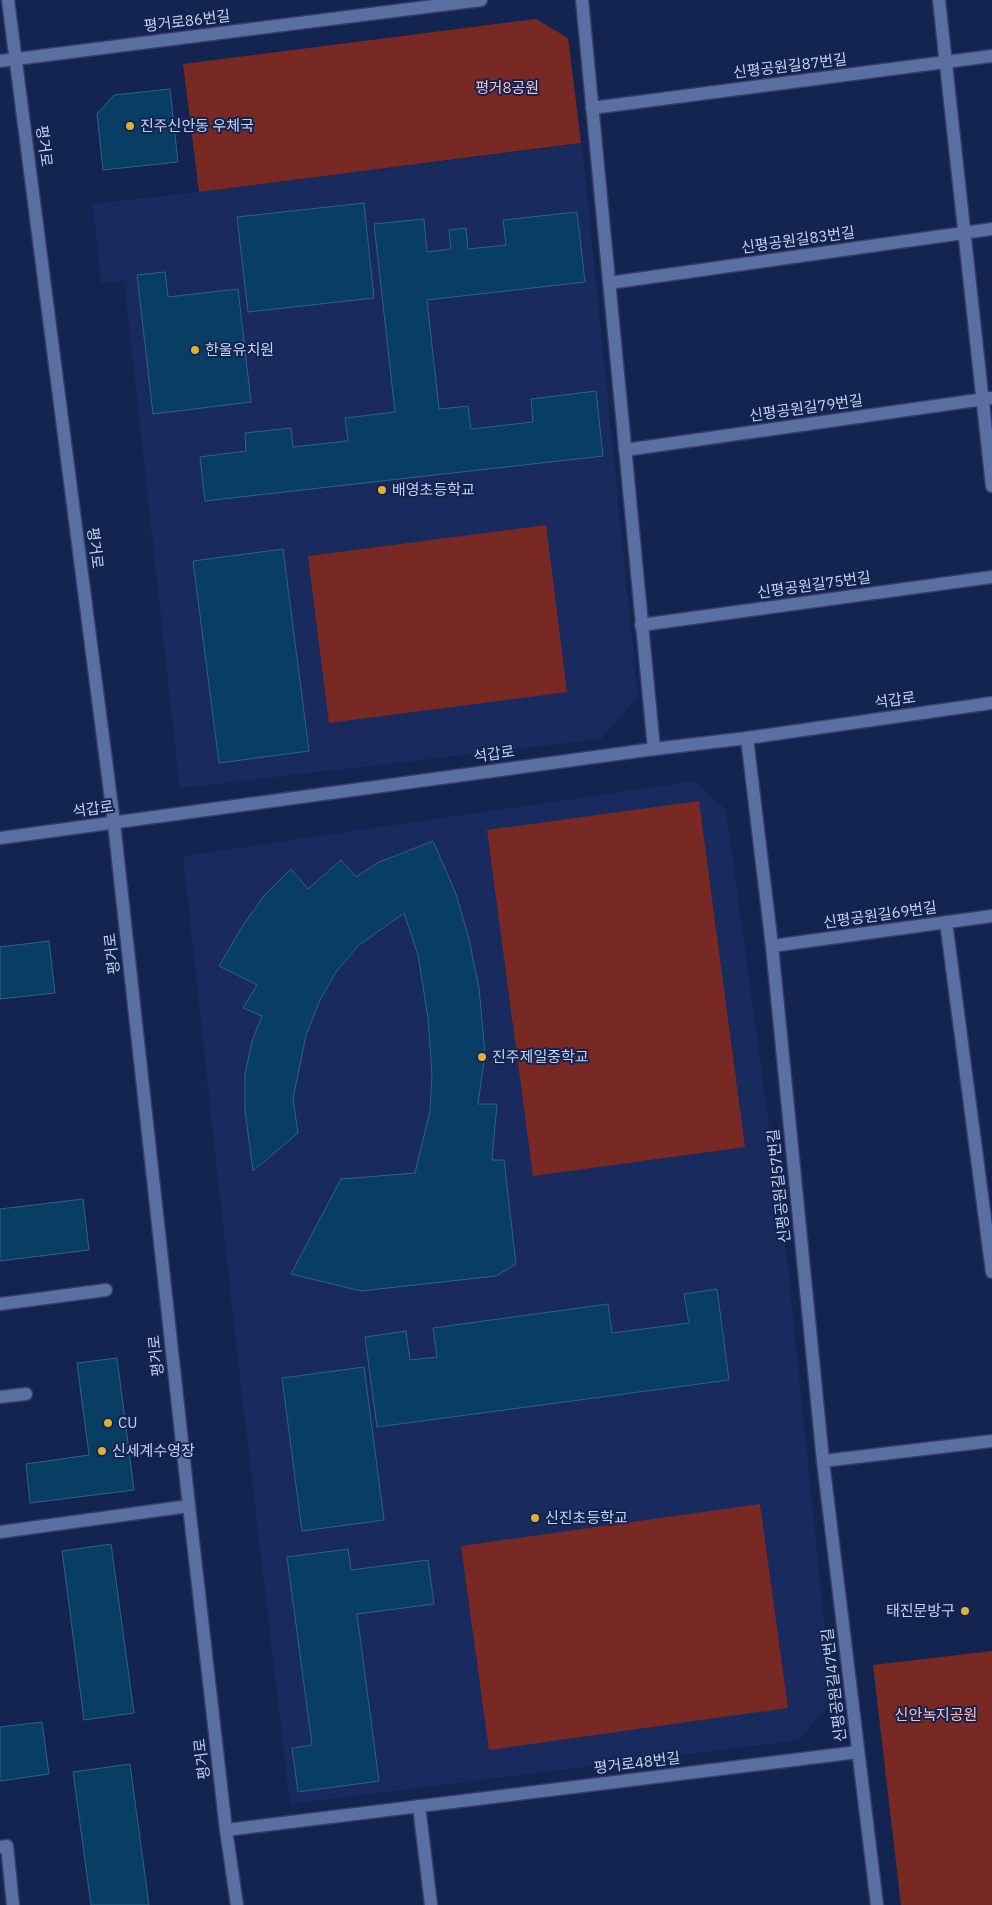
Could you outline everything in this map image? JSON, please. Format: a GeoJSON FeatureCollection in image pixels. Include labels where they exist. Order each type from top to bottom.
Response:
{"type":"FeatureCollection","features":[{"type":"Feature","properties":{"kind":"street","name":"평거로"},"geometry":{"type":"LineString","coordinates":[[8,0],[114,823],[188,1506],[226,1830],[237,1905]]}},
{"type":"Feature","properties":{"kind":"street","name":"평거로86번길"},"geometry":{"type":"LineString","coordinates":[[0,61],[482,0]]}},
{"type":"Feature","properties":{"kind":"street"},"geometry":{"type":"LineString","coordinates":[[582,0],[654,748]]}},
{"type":"Feature","properties":{"kind":"street"},"geometry":{"type":"LineString","coordinates":[[939,0],[964,233],[987,398],[992,486]]}},
{"type":"Feature","properties":{"kind":"street","name":"신평공원길87번길"},"geometry":{"type":"LineString","coordinates":[[592,108],[992,56]]}},
{"type":"Feature","properties":{"kind":"street","name":"신평공원길83번길"},"geometry":{"type":"LineString","coordinates":[[609,283],[992,229]]}},
{"type":"Feature","properties":{"kind":"street","name":"신평공원길79번길"},"geometry":{"type":"LineString","coordinates":[[625,450],[987,398]]}},
{"type":"Feature","properties":{"kind":"street","name":"신평공원길75번길"},"geometry":{"type":"LineString","coordinates":[[641,625],[992,577]]}},
{"type":"Feature","properties":{"kind":"street","name":"석갑로"},"geometry":{"type":"LineString","coordinates":[[0,838],[654,748],[746,738],[992,703]]}},
{"type":"Feature","properties":{"kind":"street","name":"신평공원길57번길"},"geometry":{"type":"LineString","coordinates":[[746,738],[772,946],[823,1461]]}},
{"type":"Feature","properties":{"kind":"street","name":"신평공원길69번길"},"geometry":{"type":"LineString","coordinates":[[772,946],[992,916]]}},
{"type":"Feature","properties":{"kind":"street"},"geometry":{"type":"LineString","coordinates":[[946,922],[992,1272]]}},
{"type":"Feature","properties":{"kind":"street"},"geometry":{"type":"LineString","coordinates":[[0,1304],[106,1290]]}},
{"type":"Feature","properties":{"kind":"street"},"geometry":{"type":"LineString","coordinates":[[0,1397],[26,1394]]}},
{"type":"Feature","properties":{"kind":"street"},"geometry":{"type":"LineString","coordinates":[[823,1461],[992,1441]]}},
{"type":"Feature","properties":{"kind":"street","name":"신평공원길47번길"},"geometry":{"type":"LineString","coordinates":[[823,1461],[877,1905]]}},
{"type":"Feature","properties":{"kind":"street"},"geometry":{"type":"LineString","coordinates":[[0,1532],[188,1506]]}},
{"type":"Feature","properties":{"kind":"street","name":"평거로48번길"},"geometry":{"type":"LineString","coordinates":[[226,1830],[858,1752]]}},
{"type":"Feature","properties":{"kind":"street"},"geometry":{"type":"LineString","coordinates":[[419,1806],[431,1905]]}},
{"type":"Feature","properties":{"kind":"street"},"geometry":{"type":"LineString","coordinates":[[0,1846],[7,1846],[13,1905]]}},
{"type":"Feature","properties":{"kind":"shaded area","name":"배영초등학교"},"geometry":{"type":"Polygon","coordinates":[[[582,144],[638,697],[601,739],[180,788],[124,281],[101,283],[93,204],[582,144]]]}},
{"type":"Feature","properties":{"kind":"shaded area"},"geometry":{"type":"Polygon","coordinates":[[[695,781],[726,810],[787,1258],[832,1701],[799,1740],[290,1804],[235,1335],[183,856],[695,781]]]}},
{"type":"Feature","properties":{"kind":"green space","name":"평거8공원"},"geometry":{"type":"Polygon","coordinates":[[[536,19],[568,38],[581,143],[199,192],[183,64],[536,19]]]}},
{"type":"Feature","properties":{"kind":"green space"},"geometry":{"type":"Polygon","coordinates":[[[546,525],[567,692],[329,723],[308,556],[546,525]]]}},
{"type":"Feature","properties":{"kind":"green space"},"geometry":{"type":"Polygon","coordinates":[[[699,801],[745,1147],[533,1176],[487,830],[699,801]]]}},
{"type":"Feature","properties":{"kind":"green space"},"geometry":{"type":"Polygon","coordinates":[[[760,1504],[788,1708],[489,1750],[461,1546],[760,1504]]]}},
{"type":"Feature","properties":{"kind":"green space","name":"신안녹지공원"},"geometry":{"type":"Polygon","coordinates":[[[992,1651],[992,1905],[901,1905],[873,1665],[992,1651]]]}},
{"type":"Feature","properties":{"kind":"building"},"geometry":{"type":"Polygon","coordinates":[[[170,89],[178,162],[103,170],[97,114],[114,95],[170,89]]]}},
{"type":"Feature","properties":{"kind":"building"},"geometry":{"type":"Polygon","coordinates":[[[364,203],[374,298],[248,312],[237,217],[364,203]]]}},
{"type":"Feature","properties":{"kind":"building"},"geometry":{"type":"Polygon","coordinates":[[[577,212],[585,282],[427,300],[439,409],[468,406],[471,429],[533,422],[531,399],[596,391],[603,456],[205,501],[200,457],[246,451],[245,433],[291,428],[293,447],[348,441],[345,418],[395,412],[374,224],[424,219],[427,252],[451,249],[449,230],[466,228],[468,249],[506,245],[503,220],[577,212]]]}},
{"type":"Feature","properties":{"kind":"building","name":"한울유치원"},"geometry":{"type":"Polygon","coordinates":[[[165,272],[168,297],[238,289],[251,402],[153,414],[137,275],[165,272]]]}},
{"type":"Feature","properties":{"kind":"building"},"geometry":{"type":"Polygon","coordinates":[[[283,549],[309,751],[219,763],[193,561],[283,549]]]}},
{"type":"Feature","properties":{"kind":"building"},"geometry":{"type":"Polygon","coordinates":[[[433,841],[456,894],[469,939],[479,988],[485,1053],[478,1104],[497,1104],[492,1160],[504,1160],[516,1264],[496,1276],[361,1291],[291,1274],[341,1179],[415,1173],[430,1111],[432,1074],[428,1018],[418,955],[404,913],[358,946],[336,972],[320,1000],[306,1035],[293,1099],[298,1133],[253,1171],[245,1110],[245,1074],[252,1041],[262,1016],[243,1008],[257,985],[219,966],[242,927],[263,897],[291,869],[308,889],[341,860],[356,877],[377,863],[433,841]]]}},
{"type":"Feature","properties":{"kind":"building"},"geometry":{"type":"Polygon","coordinates":[[[49,941],[55,993],[0,999],[0,947],[49,941]]]}},
{"type":"Feature","properties":{"kind":"building"},"geometry":{"type":"Polygon","coordinates":[[[83,1199],[89,1250],[0,1261],[0,1209],[83,1199]]]}},
{"type":"Feature","properties":{"kind":"building"},"geometry":{"type":"Polygon","coordinates":[[[717,1289],[729,1380],[377,1427],[365,1337],[406,1331],[410,1360],[437,1357],[433,1328],[608,1304],[612,1333],[689,1323],[684,1294],[717,1289]]]}},
{"type":"Feature","properties":{"kind":"building"},"geometry":{"type":"Polygon","coordinates":[[[117,1358],[134,1490],[30,1503],[26,1464],[89,1455],[77,1363],[117,1358]]]}},
{"type":"Feature","properties":{"kind":"building"},"geometry":{"type":"Polygon","coordinates":[[[364,1367],[384,1520],[302,1531],[282,1378],[364,1367]]]}},
{"type":"Feature","properties":{"kind":"building"},"geometry":{"type":"Polygon","coordinates":[[[111,1544],[134,1713],[84,1720],[62,1551],[111,1544]]]}},
{"type":"Feature","properties":{"kind":"building"},"geometry":{"type":"Polygon","coordinates":[[[348,1549],[351,1570],[428,1560],[434,1604],[357,1614],[379,1781],[298,1792],[292,1748],[312,1745],[287,1557],[348,1549]]]}},
{"type":"Feature","properties":{"kind":"building"},"geometry":{"type":"Polygon","coordinates":[[[42,1722],[49,1774],[0,1781],[0,1727],[42,1722]]]}},
{"type":"Feature","properties":{"kind":"building"},"geometry":{"type":"Polygon","coordinates":[[[130,1764],[149,1905],[91,1905],[73,1772],[130,1764]]]}},
{"type":"Feature","properties":{"kind":"place","name":"진주신안동 우체국"},"geometry":{"type":"Point","coordinates":[130,126]}},
{"type":"Feature","properties":{"kind":"place","name":"한울유치원"},"geometry":{"type":"Point","coordinates":[195,350]}},
{"type":"Feature","properties":{"kind":"place","name":"배영초등학교"},"geometry":{"type":"Point","coordinates":[382,490]}},
{"type":"Feature","properties":{"kind":"place","name":"진주제일중학교"},"geometry":{"type":"Point","coordinates":[482,1057]}},
{"type":"Feature","properties":{"kind":"place","name":"CU"},"geometry":{"type":"Point","coordinates":[108,1423]}},
{"type":"Feature","properties":{"kind":"place","name":"신세계수영장"},"geometry":{"type":"Point","coordinates":[102,1451]}},
{"type":"Feature","properties":{"kind":"place","name":"신진초등학교"},"geometry":{"type":"Point","coordinates":[535,1518]}},
{"type":"Feature","properties":{"kind":"place","name":"태진문방구"},"geometry":{"type":"Point","coordinates":[965,1611]}}]}
